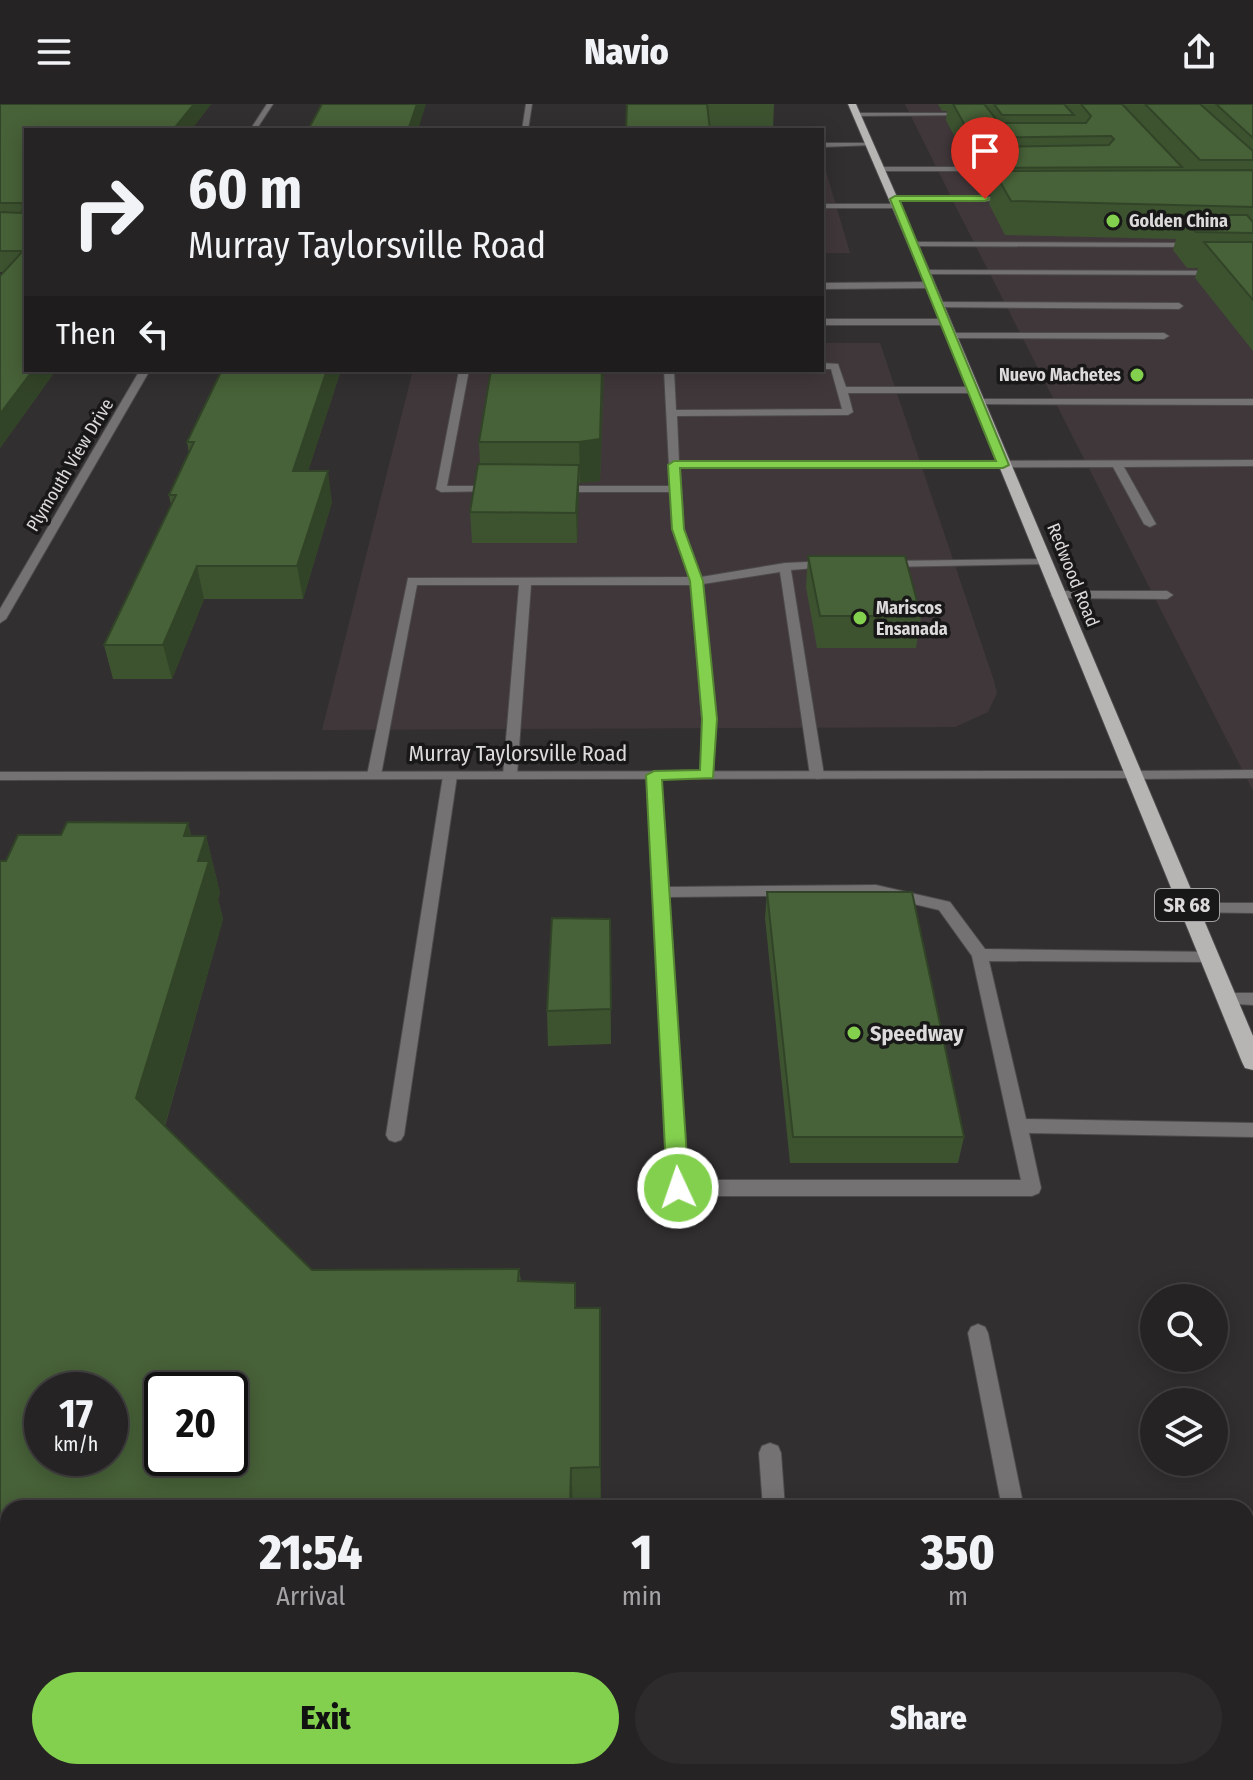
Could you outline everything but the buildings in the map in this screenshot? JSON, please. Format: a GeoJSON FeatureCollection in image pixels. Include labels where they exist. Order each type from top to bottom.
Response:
{"type":"FeatureCollection","features":[{"type":"Feature","properties":{"kind":"main road","name":"Redwood Road"},"geometry":{"type":"LineString","coordinates":[[855,109],[1253,1062]]}},
{"type":"Feature","properties":{"kind":"street"},"geometry":{"type":"LineString","coordinates":[[254,128],[270,104]]}},
{"type":"Feature","properties":{"kind":"street"},"geometry":{"type":"LineString","coordinates":[[525,128],[529,104]]}},
{"type":"Feature","properties":{"kind":"street"},"geometry":{"type":"LineString","coordinates":[[855,109],[978,115]]}},
{"type":"Feature","properties":{"kind":"street"},"geometry":{"type":"LineString","coordinates":[[824,145],[870,145]]}},
{"type":"Feature","properties":{"kind":"street"},"geometry":{"type":"LineString","coordinates":[[881,169],[979,169],[998,165]]}},
{"type":"Feature","properties":{"kind":"street"},"geometry":{"type":"LineString","coordinates":[[824,206],[1020,199]]}},
{"type":"Feature","properties":{"kind":"street"},"geometry":{"type":"LineString","coordinates":[[913,244],[1211,245]]}},
{"type":"Feature","properties":{"kind":"street"},"geometry":{"type":"LineString","coordinates":[[925,272],[1253,273]]}},
{"type":"Feature","properties":{"kind":"street"},"geometry":{"type":"LineString","coordinates":[[824,284],[930,285]]}},
{"type":"Feature","properties":{"kind":"street"},"geometry":{"type":"LineString","coordinates":[[938,305],[1179,306]]}},
{"type":"Feature","properties":{"kind":"street"},"geometry":{"type":"LineString","coordinates":[[824,322],[945,322]]}},
{"type":"Feature","properties":{"kind":"street"},"geometry":{"type":"LineString","coordinates":[[951,336],[1164,336]]}},
{"type":"Feature","properties":{"kind":"street"},"geometry":{"type":"LineString","coordinates":[[672,413],[848,412],[835,366],[824,366]]}},
{"type":"Feature","properties":{"kind":"street","name":"Plymouth View Drive"},"geometry":{"type":"LineString","coordinates":[[0,619],[144,372]]}},
{"type":"Feature","properties":{"kind":"street"},"geometry":{"type":"LineString","coordinates":[[464,372],[441,489],[503,489]]}},
{"type":"Feature","properties":{"kind":"street"},"geometry":{"type":"LineString","coordinates":[[669,372],[678,529],[697,581],[709,719],[708,775]]}},
{"type":"Feature","properties":{"kind":"street"},"geometry":{"type":"LineString","coordinates":[[842,390],[1253,402]]}},
{"type":"Feature","properties":{"kind":"street"},"geometry":{"type":"LineString","coordinates":[[674,465],[1253,463]]}},
{"type":"Feature","properties":{"kind":"street"},"geometry":{"type":"LineString","coordinates":[[1117,464],[1150,524]]}},
{"type":"Feature","properties":{"kind":"street"},"geometry":{"type":"LineString","coordinates":[[550,489],[675,489]]}},
{"type":"Feature","properties":{"kind":"street"},"geometry":{"type":"LineString","coordinates":[[870,564],[1044,562]]}},
{"type":"Feature","properties":{"kind":"street"},"geometry":{"type":"LineString","coordinates":[[374,775],[412,581],[697,581],[764,573],[785,567],[840,564]]}},
{"type":"Feature","properties":{"kind":"street"},"geometry":{"type":"LineString","coordinates":[[785,567],[817,775]]}},
{"type":"Feature","properties":{"kind":"street"},"geometry":{"type":"LineString","coordinates":[[510,775],[525,581]]}},
{"type":"Feature","properties":{"kind":"street"},"geometry":{"type":"LineString","coordinates":[[1057,595],[1167,595]]}},
{"type":"Feature","properties":{"kind":"street","name":"Murray Taylorsville Road"},"geometry":{"type":"LineString","coordinates":[[0,776],[1253,774]]}},
{"type":"Feature","properties":{"kind":"street"},"geometry":{"type":"LineString","coordinates":[[654,775],[678,1188],[1032,1188],[980,955],[944,906],[876,890],[661,892]]}},
{"type":"Feature","properties":{"kind":"street"},"geometry":{"type":"LineString","coordinates":[[395,1135],[450,776]]}},
{"type":"Feature","properties":{"kind":"street"},"geometry":{"type":"LineString","coordinates":[[1188,908],[1253,908]]}},
{"type":"Feature","properties":{"kind":"street"},"geometry":{"type":"LineString","coordinates":[[980,955],[1208,956]]}},
{"type":"Feature","properties":{"kind":"street"},"geometry":{"type":"LineString","coordinates":[[1226,999],[1253,999]]}},
{"type":"Feature","properties":{"kind":"street"},"geometry":{"type":"LineString","coordinates":[[1018,1126],[1253,1130]]}},
{"type":"Feature","properties":{"kind":"street"},"geometry":{"type":"LineString","coordinates":[[978,1333],[1011,1500]]}},
{"type":"Feature","properties":{"kind":"street"},"geometry":{"type":"LineString","coordinates":[[770,1453],[773,1500]]}},
{"type":"Feature","properties":{"kind":"shaded area"},"geometry":{"type":"Polygon","coordinates":[[[905,104],[1253,104],[1253,791],[957,209],[905,104]]]}},
{"type":"Feature","properties":{"kind":"shaded area"},"geometry":{"type":"Polygon","coordinates":[[[824,165],[850,253],[824,253],[824,165]]]}},
{"type":"Feature","properties":{"kind":"shaded area"},"geometry":{"type":"Polygon","coordinates":[[[824,343],[880,343],[994,681],[997,693],[988,712],[955,727],[322,730],[412,372],[824,372],[824,343]]]}},
{"type":"Feature","properties":{"kind":"place","name":"Golden China"},"geometry":{"type":"Point","coordinates":[1113,221]}},
{"type":"Feature","properties":{"kind":"place","name":"Nuevo Machetes"},"geometry":{"type":"Point","coordinates":[1137,375]}},
{"type":"Feature","properties":{"kind":"place","name":"Mariscos Ensanada"},"geometry":{"type":"Point","coordinates":[860,618]}},
{"type":"Feature","properties":{"kind":"place","name":"Speedway"},"geometry":{"type":"Point","coordinates":[854,1033]}},
{"type":"Feature","properties":{"kind":"route"},"geometry":{"type":"LineString","coordinates":[[678,1188],[654,775],[708,775],[709,719],[697,581],[678,529],[674,465],[1003,465],[895,199],[985,199]]}}]}
